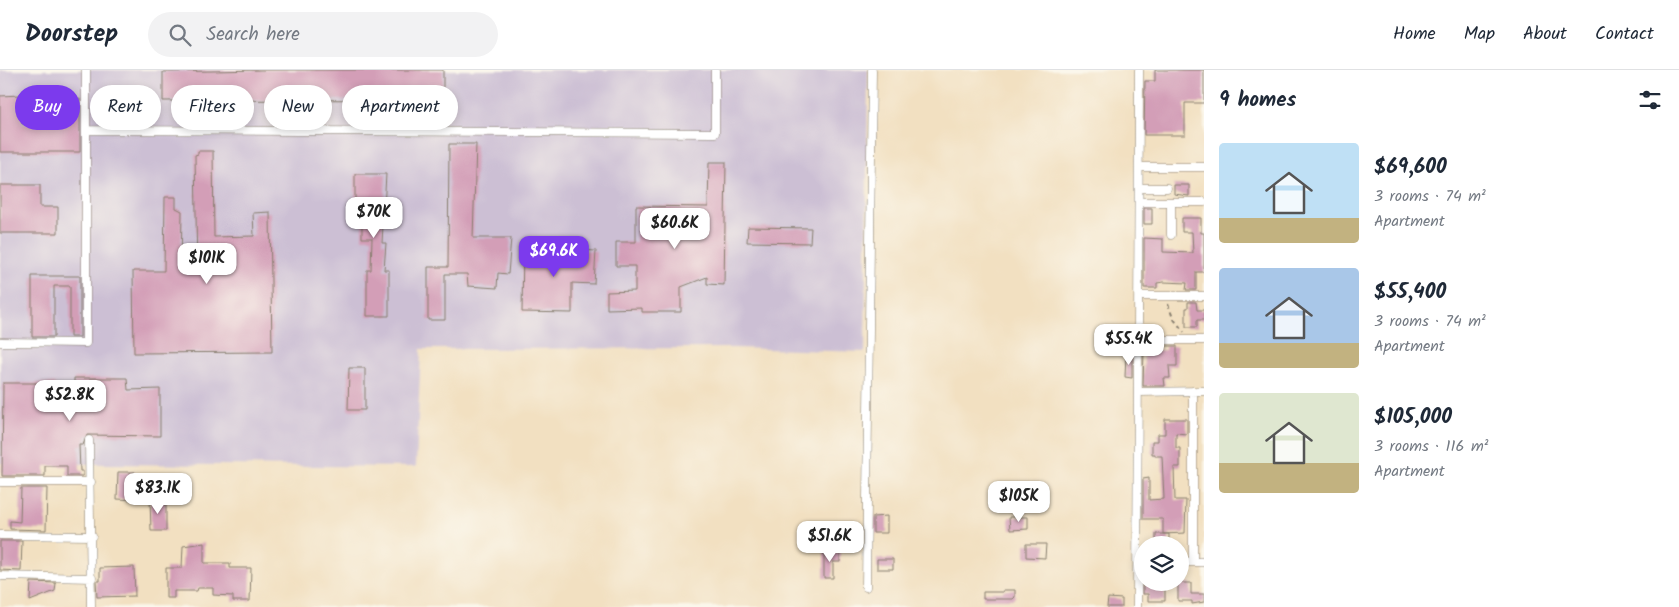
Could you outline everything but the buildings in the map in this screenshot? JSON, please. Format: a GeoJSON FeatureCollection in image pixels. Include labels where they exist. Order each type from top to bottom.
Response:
{"type":"FeatureCollection","features":[{"type":"Feature","properties":{"kind":"street"},"geometry":{"type":"LineString","coordinates":[[0,342],[86,343],[86,70]]}},
{"type":"Feature","properties":{"kind":"street"},"geometry":{"type":"LineString","coordinates":[[86,130],[715,133],[715,70]]}},
{"type":"Feature","properties":{"kind":"street"},"geometry":{"type":"LineString","coordinates":[[866,588],[872,70]]}},
{"type":"Feature","properties":{"kind":"street"},"geometry":{"type":"LineString","coordinates":[[1139,70],[1140,536]]}},
{"type":"Feature","properties":{"kind":"street"},"geometry":{"type":"LineString","coordinates":[[1139,167],[1204,167]]}},
{"type":"Feature","properties":{"kind":"street"},"geometry":{"type":"LineString","coordinates":[[1139,188],[1167,188]]}},
{"type":"Feature","properties":{"kind":"street"},"geometry":{"type":"LineString","coordinates":[[1139,202],[1204,202]]}},
{"type":"Feature","properties":{"kind":"street"},"geometry":{"type":"LineString","coordinates":[[1171,202],[1171,235]]}},
{"type":"Feature","properties":{"kind":"street"},"geometry":{"type":"LineString","coordinates":[[1140,296],[1204,296]]}},
{"type":"Feature","properties":{"kind":"street"},"geometry":{"type":"LineString","coordinates":[[1139,340],[1204,340]]}},
{"type":"Feature","properties":{"kind":"street"},"geometry":{"type":"LineString","coordinates":[[1193,391],[1192,562],[1204,562]]}},
{"type":"Feature","properties":{"kind":"street"},"geometry":{"type":"LineString","coordinates":[[1140,392],[1204,391]]}},
{"type":"Feature","properties":{"kind":"street"},"geometry":{"type":"LineString","coordinates":[[89,440],[92,536],[91,607]]}},
{"type":"Feature","properties":{"kind":"street"},"geometry":{"type":"LineString","coordinates":[[0,482],[91,482]]}},
{"type":"Feature","properties":{"kind":"street"},"geometry":{"type":"LineString","coordinates":[[0,535],[92,536]]}},
{"type":"Feature","properties":{"kind":"street"},"geometry":{"type":"LineString","coordinates":[[0,576],[92,578]]}},
{"type":"Feature","properties":{"kind":"street"},"geometry":{"type":"LineString","coordinates":[[1137,607],[1138,591]]}},
{"type":"Feature","properties":{"kind":"path"},"geometry":{"type":"LineString","coordinates":[[1161,296],[1189,340]]}},
{"type":"Feature","properties":{"kind":"shaded area"},"geometry":{"type":"Polygon","coordinates":[[[0,70],[868,70],[865,352],[734,348],[421,349],[416,467],[0,463],[0,70]]]}}]}
